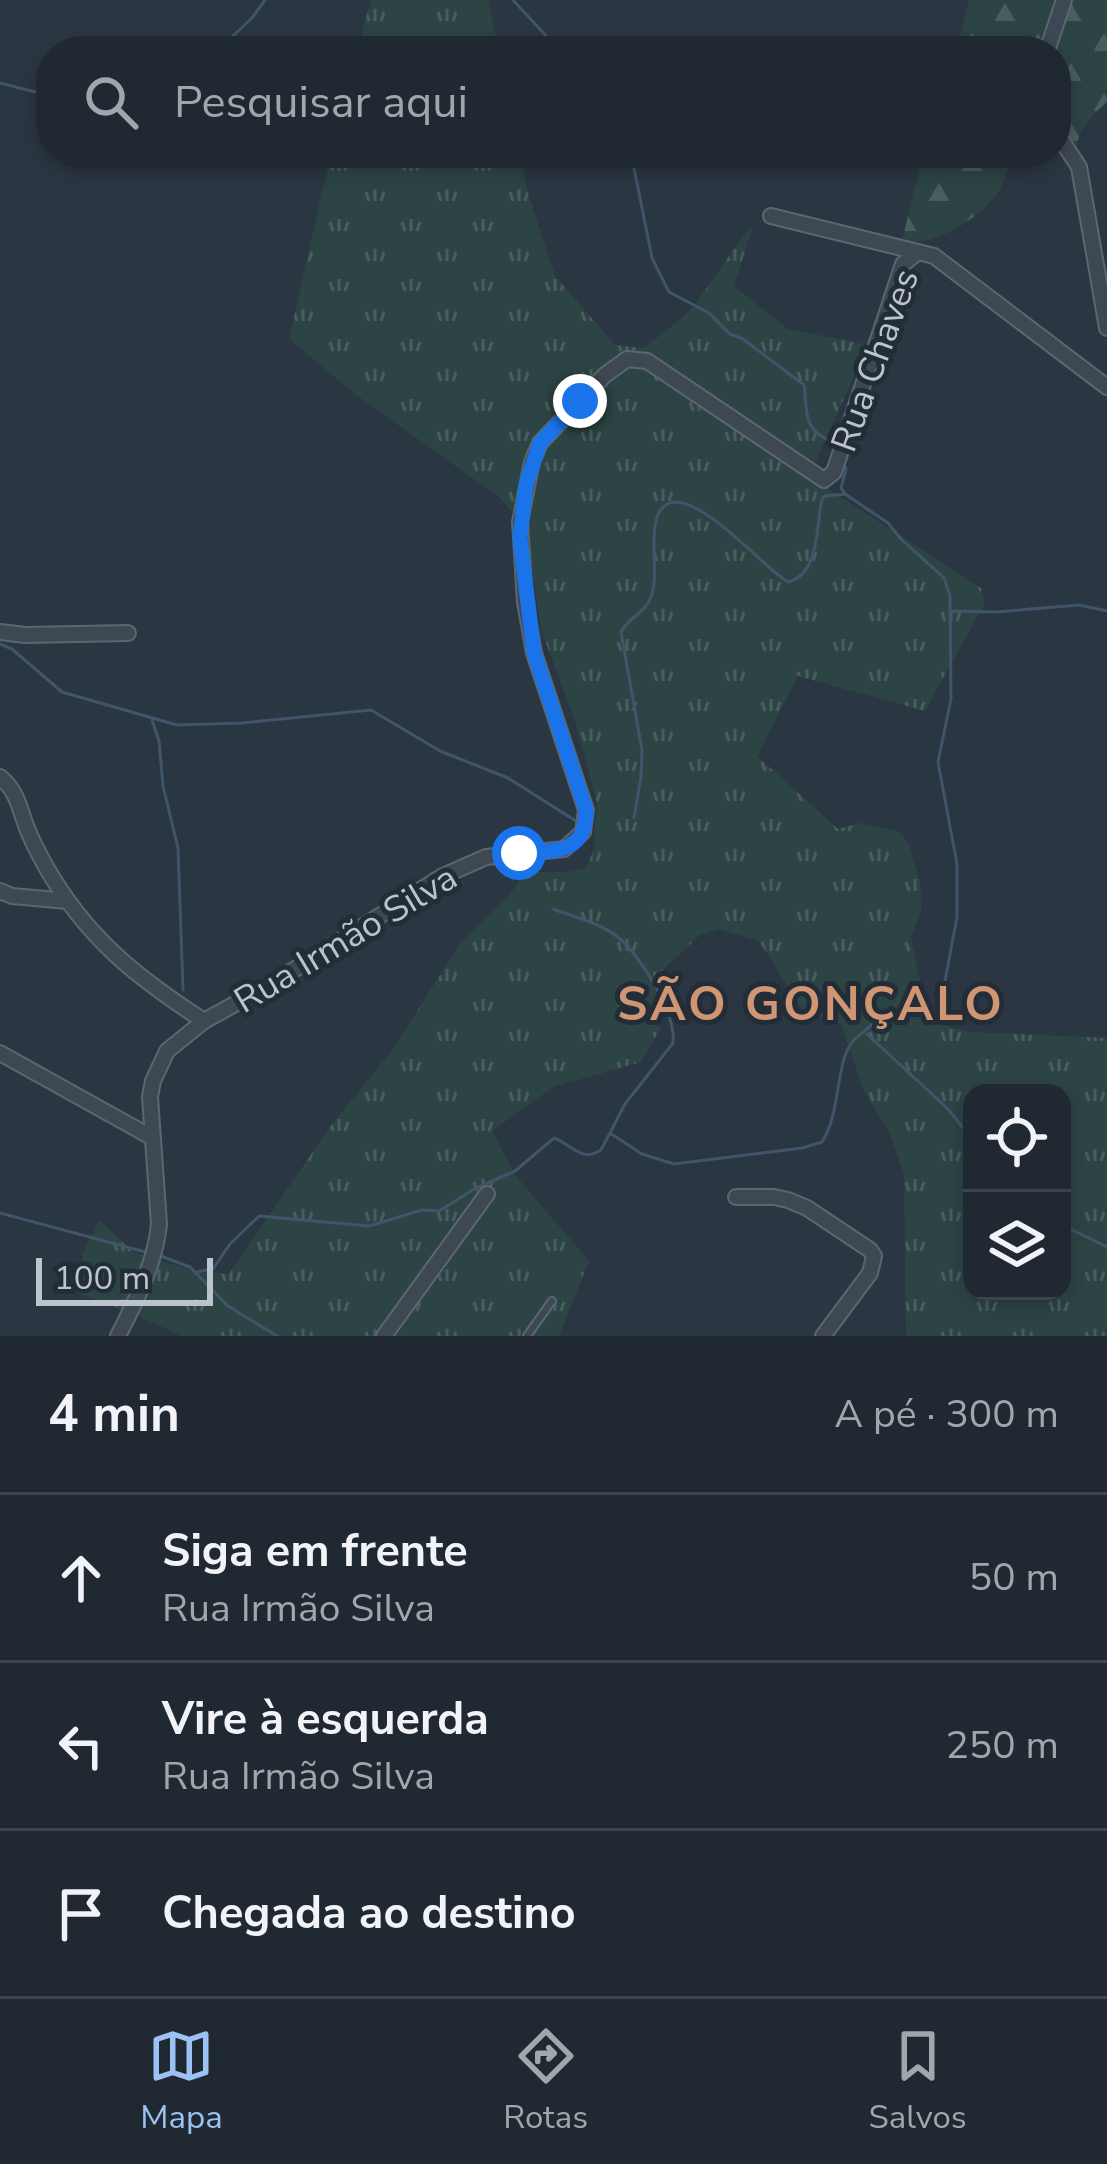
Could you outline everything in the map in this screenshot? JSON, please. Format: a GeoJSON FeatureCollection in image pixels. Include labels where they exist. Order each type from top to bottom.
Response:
{"type":"FeatureCollection","features":[{"type":"Feature","properties":{"kind":"street"},"geometry":{"type":"LineString","coordinates":[[1052,36],[1064,0]]}},
{"type":"Feature","properties":{"kind":"street"},"geometry":{"type":"LineString","coordinates":[[1071,155],[1079,167],[1107,328]]}},
{"type":"Feature","properties":{"kind":"street"},"geometry":{"type":"LineString","coordinates":[[771,216],[918,252]]}},
{"type":"Feature","properties":{"kind":"street","name":"Rua Chaves"},"geometry":{"type":"LineString","coordinates":[[641,360],[654,364],[824,480],[834,472],[903,264],[918,252],[934,256],[1107,387]]}},
{"type":"Feature","properties":{"kind":"street","name":"Rua Irmão Silva"},"geometry":{"type":"LineString","coordinates":[[118,1336],[157,1240],[150,1097],[167,1051],[204,1021],[442,877],[487,857],[564,849],[583,832],[586,810],[534,653],[520,522],[540,443],[615,367],[627,359],[641,360]]}},
{"type":"Feature","properties":{"kind":"street"},"geometry":{"type":"LineString","coordinates":[[0,632],[128,633]]}},
{"type":"Feature","properties":{"kind":"street"},"geometry":{"type":"LineString","coordinates":[[0,777],[14,790],[28,832],[68,901],[129,969],[204,1021]]}},
{"type":"Feature","properties":{"kind":"street"},"geometry":{"type":"LineString","coordinates":[[0,892],[68,901]]}},
{"type":"Feature","properties":{"kind":"street"},"geometry":{"type":"LineString","coordinates":[[0,1052],[151,1137]]}},
{"type":"Feature","properties":{"kind":"street"},"geometry":{"type":"LineString","coordinates":[[385,1336],[487,1194]]}},
{"type":"Feature","properties":{"kind":"street"},"geometry":{"type":"LineString","coordinates":[[736,1197],[774,1197],[807,1208],[874,1256],[870,1273],[823,1336]]}},
{"type":"Feature","properties":{"kind":"lane"},"geometry":{"type":"LineString","coordinates":[[527,1336],[552,1301]]}},
{"type":"Feature","properties":{"kind":"green space"},"geometry":{"type":"Polygon","coordinates":[[[371,0],[488,0],[496,36],[361,36],[371,0]]]}},
{"type":"Feature","properties":{"kind":"green space"},"geometry":{"type":"Polygon","coordinates":[[[969,0],[1107,0],[1107,102],[1086,124],[1077,151],[1071,156],[1071,36],[961,36],[969,0]]]}},
{"type":"Feature","properties":{"kind":"green space"},"geometry":{"type":"Polygon","coordinates":[[[328,168],[523,168],[555,276],[615,345],[644,348],[677,322],[753,226],[734,286],[788,329],[868,345],[809,476],[981,588],[985,603],[925,711],[798,676],[757,756],[838,829],[859,823],[898,831],[908,842],[920,882],[921,912],[911,937],[922,993],[910,1012],[971,1032],[1107,1038],[1107,1336],[906,1336],[904,1174],[890,1134],[864,1091],[841,1024],[803,1010],[759,941],[719,929],[700,935],[654,978],[660,1029],[641,1062],[553,1087],[492,1131],[515,1175],[589,1261],[559,1336],[181,1336],[69,1290],[84,1275],[82,1255],[100,1220],[133,1252],[194,1271],[229,1274],[329,1128],[394,1048],[459,945],[510,895],[521,878],[519,872],[586,868],[595,847],[597,804],[576,724],[541,629],[526,527],[499,497],[359,397],[289,339],[328,168]]]}},
{"type":"Feature","properties":{"kind":"green space"},"geometry":{"type":"Polygon","coordinates":[[[919,168],[1008,168],[992,200],[970,220],[943,235],[902,241],[919,168]]]}},
{"type":"Feature","properties":{"kind":"waterway"},"geometry":{"type":"LineString","coordinates":[[233,36],[265,0]]}},
{"type":"Feature","properties":{"kind":"waterway"},"geometry":{"type":"LineString","coordinates":[[513,0],[546,36]]}},
{"type":"Feature","properties":{"kind":"waterway"},"geometry":{"type":"LineString","coordinates":[[0,83],[36,92]]}},
{"type":"Feature","properties":{"kind":"waterway"},"geometry":{"type":"LineString","coordinates":[[634,168],[652,258],[669,292],[709,313],[730,334],[804,385],[811,425],[837,448]]}},
{"type":"Feature","properties":{"kind":"waterway"},"geometry":{"type":"LineString","coordinates":[[843,462],[844,492]]}},
{"type":"Feature","properties":{"kind":"waterway"},"geometry":{"type":"LineString","coordinates":[[610,1133],[642,1154],[674,1164],[822,1142],[853,1041],[874,1022],[888,1022],[912,1011],[938,1018],[957,917],[957,864],[938,762],[951,699],[950,596],[944,578],[888,523],[845,494],[822,499],[811,559],[788,582],[699,510],[680,503],[665,505],[654,530],[651,597],[621,632],[642,750],[634,818]]}},
{"type":"Feature","properties":{"kind":"waterway"},"geometry":{"type":"LineString","coordinates":[[951,611],[1079,605],[1107,611]]}},
{"type":"Feature","properties":{"kind":"waterway"},"geometry":{"type":"LineString","coordinates":[[0,644],[62,692],[177,725],[371,710],[440,751],[508,778],[576,821]]}},
{"type":"Feature","properties":{"kind":"waterway"},"geometry":{"type":"LineString","coordinates":[[152,720],[178,848],[183,990]]}},
{"type":"Feature","properties":{"kind":"waterway"},"geometry":{"type":"LineString","coordinates":[[196,1272],[213,1269],[259,1216],[369,1226],[422,1210],[439,1211],[515,1171],[554,1138],[582,1153],[601,1150],[625,1104],[673,1043],[672,1030],[654,984],[625,944],[601,927],[553,909]]}},
{"type":"Feature","properties":{"kind":"waterway"},"geometry":{"type":"LineString","coordinates":[[867,1034],[963,1128]]}},
{"type":"Feature","properties":{"kind":"waterway"},"geometry":{"type":"LineString","coordinates":[[0,1213],[149,1253]]}},
{"type":"Feature","properties":{"kind":"waterway"},"geometry":{"type":"LineString","coordinates":[[1071,1229],[1107,1247]]}},
{"type":"Feature","properties":{"kind":"waterway"},"geometry":{"type":"LineString","coordinates":[[158,1255],[190,1267],[228,1306],[277,1336]]}},
{"type":"Feature","properties":{"kind":"district","name":"SÃO GONÇALO"},"geometry":{"type":"Point","coordinates":[811,1003]}},
{"type":"Feature","properties":{"kind":"route"},"geometry":{"type":"LineString","coordinates":[[519,853],[564,849],[576,841],[586,823],[586,810],[534,653],[520,538],[526,485],[540,443],[580,401]]}}]}
